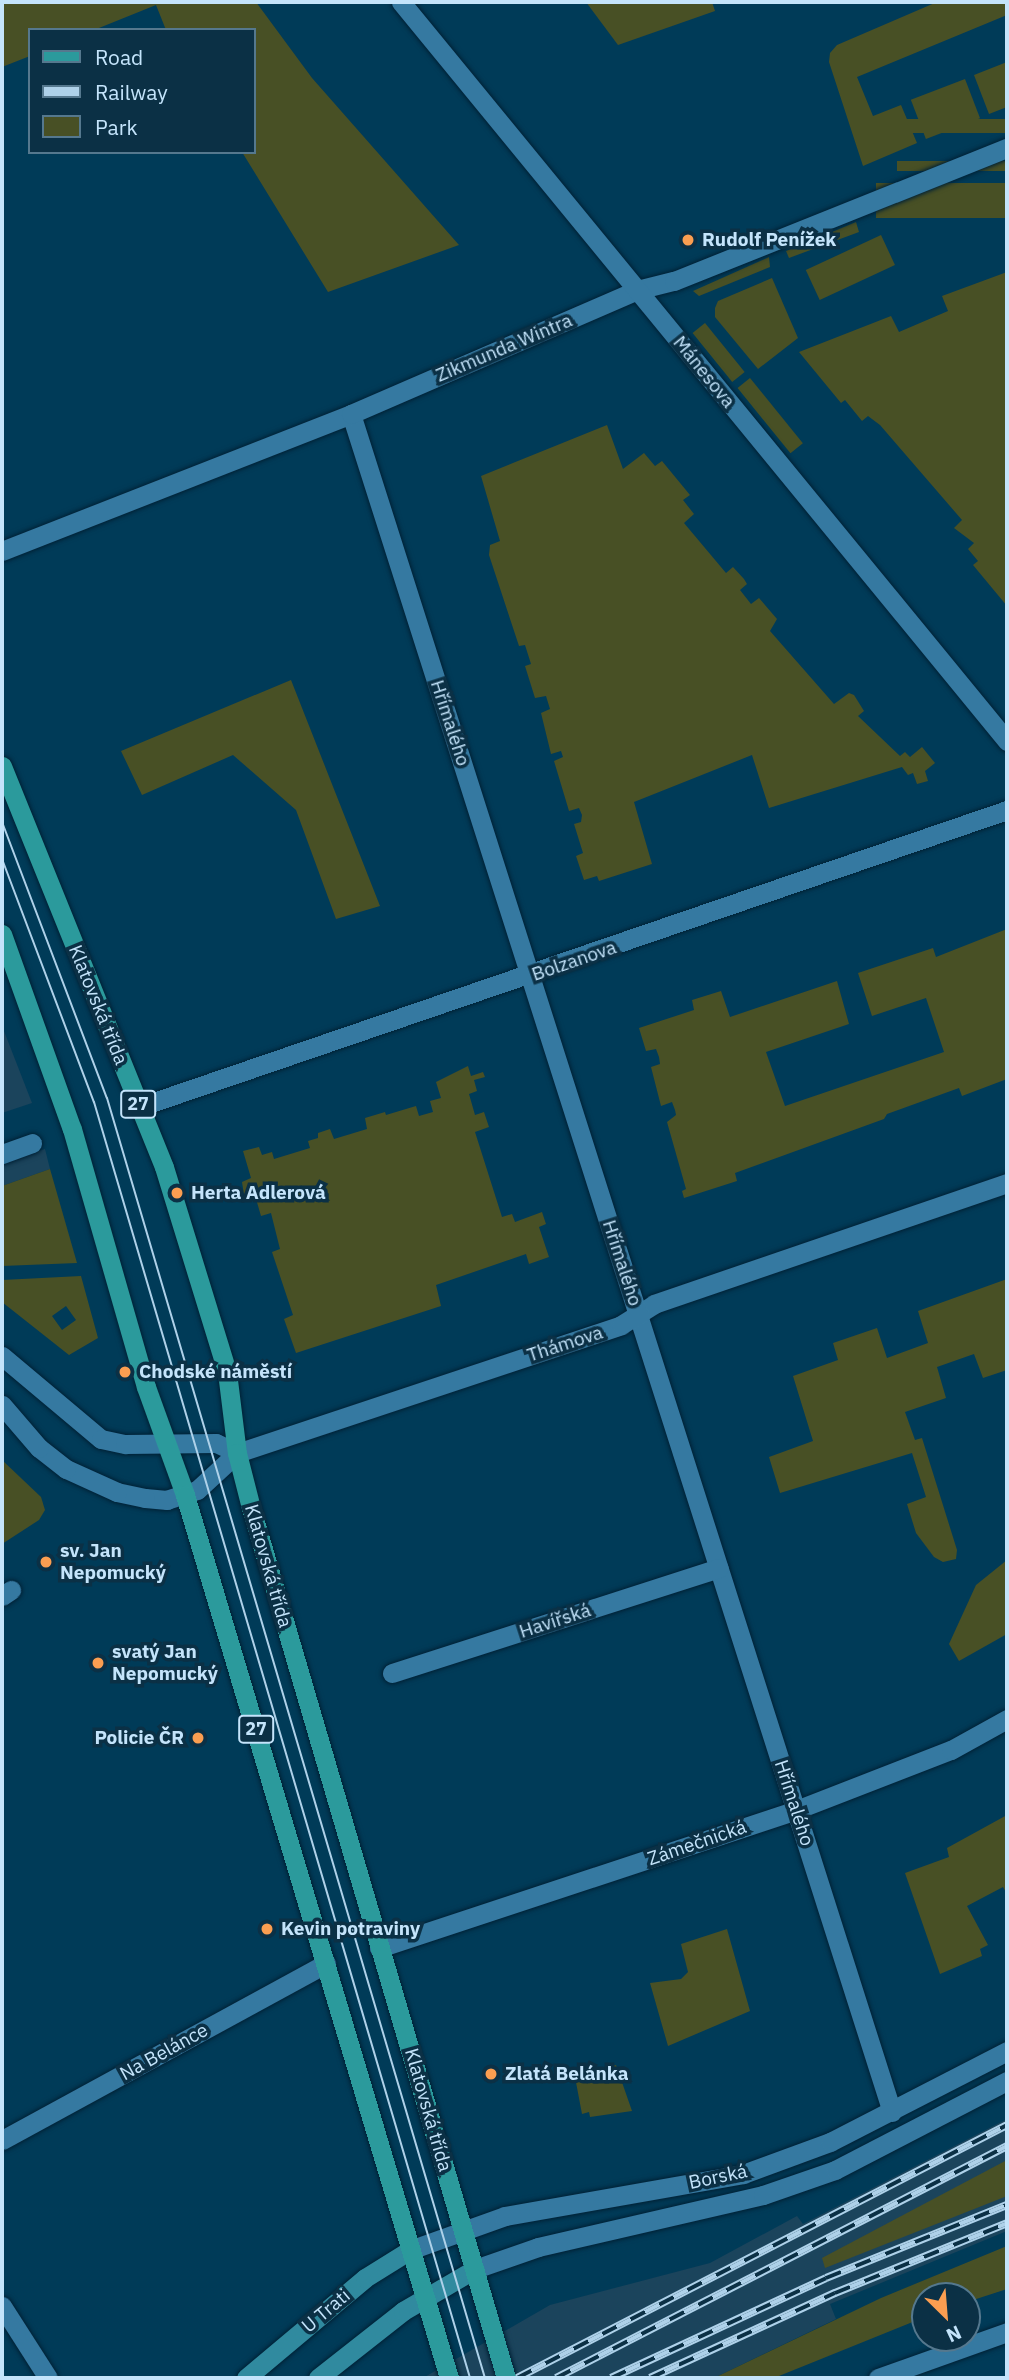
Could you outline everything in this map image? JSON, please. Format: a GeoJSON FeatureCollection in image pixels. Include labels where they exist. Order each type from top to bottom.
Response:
{"type":"FeatureCollection","features":[{"type":"Feature","properties":{"kind":"main road","name":"Klatovská třída"},"geometry":{"type":"LineString","coordinates":[[2,766],[164,1167],[226,1372],[237,1453],[506,2378]]}},
{"type":"Feature","properties":{"kind":"main road","name":"27"},"geometry":{"type":"LineString","coordinates":[[2,934],[72,1129],[146,1387],[185,1495],[447,2372]]}},
{"type":"Feature","properties":{"kind":"main road","name":"U Trati"},"geometry":{"type":"LineString","coordinates":[[246,2378],[365,2278],[410,2250]]}},
{"type":"Feature","properties":{"kind":"main road"},"geometry":{"type":"LineString","coordinates":[[318,2378],[424,2297],[475,2269]]}},
{"type":"Feature","properties":{"kind":"street","name":"Mánesova"},"geometry":{"type":"LineString","coordinates":[[401,2],[1007,741]]}},
{"type":"Feature","properties":{"kind":"street","name":"Zikmunda Wintra"},"geometry":{"type":"LineString","coordinates":[[2,551],[351,414],[637,290],[674,281],[1007,148]]}},
{"type":"Feature","properties":{"kind":"street","name":"Hřímalého"},"geometry":{"type":"LineString","coordinates":[[351,414],[892,2112]]}},
{"type":"Feature","properties":{"kind":"street","name":"Bolzanova"},"geometry":{"type":"LineString","coordinates":[[139,1107],[1007,810]]}},
{"type":"Feature","properties":{"kind":"street"},"geometry":{"type":"LineString","coordinates":[[2,1154],[32,1143]]}},
{"type":"Feature","properties":{"kind":"street","name":"Thámova"},"geometry":{"type":"LineString","coordinates":[[237,1453],[639,1316],[654,1304],[1007,1183]]}},
{"type":"Feature","properties":{"kind":"street"},"geometry":{"type":"LineString","coordinates":[[2,1356],[101,1439],[216,1443],[237,1453],[213,1480],[185,1495],[145,1498],[89,1481],[39,1447],[2,1405]]}},
{"type":"Feature","properties":{"kind":"street","name":"Havířská"},"geometry":{"type":"LineString","coordinates":[[392,1673],[719,1568]]}},
{"type":"Feature","properties":{"kind":"street","name":"Zámečnická"},"geometry":{"type":"LineString","coordinates":[[379,1948],[796,1810],[951,1750],[1007,1719]]}},
{"type":"Feature","properties":{"kind":"street","name":"Na Belánce"},"geometry":{"type":"LineString","coordinates":[[2,2140],[326,1963]]}},
{"type":"Feature","properties":{"kind":"street","name":"Borská"},"geometry":{"type":"LineString","coordinates":[[410,2250],[505,2216],[743,2174],[830,2142],[1007,2051]]}},
{"type":"Feature","properties":{"kind":"street","name":"Borská"},"geometry":{"type":"LineString","coordinates":[[475,2269],[538,2247],[763,2195],[835,2170],[1007,2081]]}},
{"type":"Feature","properties":{"kind":"street"},"geometry":{"type":"LineString","coordinates":[[2,2306],[48,2378]]}},
{"type":"Feature","properties":{"kind":"street"},"geometry":{"type":"LineString","coordinates":[[878,2378],[1007,2332]]}},
{"type":"Feature","properties":{"kind":"shaded area"},"geometry":{"type":"Polygon","coordinates":[[[2,1026],[32,1103],[2,1113],[2,1026]]]}},
{"type":"Feature","properties":{"kind":"shaded area"},"geometry":{"type":"Polygon","coordinates":[[[45,1149],[50,1169],[2,1186],[2,1163],[45,1149]]]}},
{"type":"Feature","properties":{"kind":"shaded area"},"geometry":{"type":"Polygon","coordinates":[[[1007,2119],[1007,2231],[830,2304],[836,2319],[714,2378],[423,2378],[550,2305],[710,2263],[797,2216],[803,2224],[1007,2119]]]}},
{"type":"Feature","properties":{"kind":"green space"},"geometry":{"type":"Polygon","coordinates":[[[2,2],[256,2],[312,78],[459,245],[328,292],[243,154],[256,154],[256,28],[165,28],[156,5],[99,28],[28,28],[28,57],[2,67],[2,2]]]}},
{"type":"Feature","properties":{"kind":"green space"},"geometry":{"type":"Polygon","coordinates":[[[586,2],[712,2],[715,11],[618,45],[586,2]]]}},
{"type":"Feature","properties":{"kind":"green space"},"geometry":{"type":"Polygon","coordinates":[[[937,2],[1007,2],[1007,15],[857,77],[873,116],[901,105],[917,143],[863,166],[829,62],[830,53],[837,45],[937,2]]]}},
{"type":"Feature","properties":{"kind":"green space"},"geometry":{"type":"Polygon","coordinates":[[[1007,62],[1007,107],[989,114],[974,75],[1007,62]]]}},
{"type":"Feature","properties":{"kind":"green space"},"geometry":{"type":"Polygon","coordinates":[[[965,79],[980,118],[926,139],[911,100],[965,79]]]}},
{"type":"Feature","properties":{"kind":"green space"},"geometry":{"type":"Polygon","coordinates":[[[890,119],[1007,119],[1007,133],[890,133],[890,119]]]}},
{"type":"Feature","properties":{"kind":"green space"},"geometry":{"type":"Polygon","coordinates":[[[897,161],[1007,161],[1007,171],[897,171],[897,161]]]}},
{"type":"Feature","properties":{"kind":"green space"},"geometry":{"type":"Polygon","coordinates":[[[876,183],[1007,183],[1007,218],[876,218],[876,183]]]}},
{"type":"Feature","properties":{"kind":"green space"},"geometry":{"type":"Polygon","coordinates":[[[856,222],[859,232],[789,258],[786,251],[856,222]]]}},
{"type":"Feature","properties":{"kind":"green space"},"geometry":{"type":"Polygon","coordinates":[[[881,235],[895,265],[820,300],[806,270],[881,235]]]}},
{"type":"Feature","properties":{"kind":"green space"},"geometry":{"type":"Polygon","coordinates":[[[769,257],[770,267],[699,296],[693,291],[769,257]]]}},
{"type":"Feature","properties":{"kind":"green space"},"geometry":{"type":"Polygon","coordinates":[[[1007,272],[1007,606],[973,565],[978,561],[968,549],[974,543],[954,528],[962,520],[880,425],[868,416],[862,421],[845,400],[841,403],[799,352],[891,316],[899,332],[948,311],[942,296],[1007,272]]]}},
{"type":"Feature","properties":{"kind":"green space"},"geometry":{"type":"Polygon","coordinates":[[[772,278],[798,338],[758,369],[715,317],[715,308],[718,301],[772,278]]]}},
{"type":"Feature","properties":{"kind":"green space"},"geometry":{"type":"Polygon","coordinates":[[[705,323],[745,372],[732,382],[693,333],[705,323]]]}},
{"type":"Feature","properties":{"kind":"green space"},"geometry":{"type":"Polygon","coordinates":[[[750,378],[803,443],[790,453],[738,388],[750,378]]]}},
{"type":"Feature","properties":{"kind":"green space"},"geometry":{"type":"Polygon","coordinates":[[[607,425],[623,469],[644,453],[655,466],[662,461],[690,495],[683,500],[694,514],[684,523],[726,573],[733,567],[744,579],[747,584],[740,590],[751,604],[759,598],[777,619],[770,631],[834,704],[849,693],[854,695],[864,711],[858,716],[900,756],[905,752],[910,757],[922,747],[935,763],[925,771],[928,781],[917,784],[913,773],[908,775],[902,767],[769,808],[752,755],[634,802],[652,864],[599,881],[597,876],[584,880],[576,856],[583,853],[574,824],[581,822],[582,815],[579,808],[569,811],[554,761],[563,757],[561,751],[551,754],[541,713],[550,709],[546,696],[535,698],[525,666],[531,664],[525,645],[519,646],[489,555],[490,545],[500,541],[481,476],[607,425]]]}},
{"type":"Feature","properties":{"kind":"green space"},"geometry":{"type":"Polygon","coordinates":[[[291,680],[380,906],[336,919],[296,810],[233,755],[142,795],[121,751],[291,680]]]}},
{"type":"Feature","properties":{"kind":"green space"},"geometry":{"type":"Polygon","coordinates":[[[1007,929],[1007,1079],[962,1096],[959,1088],[887,1114],[884,1119],[735,1173],[737,1181],[684,1198],[682,1191],[686,1189],[667,1122],[676,1115],[675,1110],[672,1102],[661,1106],[651,1067],[660,1064],[659,1057],[656,1049],[646,1051],[639,1028],[694,1010],[692,1000],[721,991],[730,1017],[837,981],[849,1024],[766,1052],[785,1106],[944,1052],[926,998],[872,1016],[858,973],[933,948],[936,957],[1007,929]]]}},
{"type":"Feature","properties":{"kind":"green space"},"geometry":{"type":"Polygon","coordinates":[[[468,1066],[471,1076],[483,1072],[485,1077],[474,1080],[477,1091],[469,1094],[475,1115],[484,1112],[489,1127],[475,1132],[502,1217],[512,1214],[515,1222],[542,1212],[546,1224],[539,1227],[549,1257],[529,1264],[526,1254],[436,1285],[441,1306],[296,1353],[284,1319],[293,1315],[272,1252],[280,1249],[271,1213],[261,1216],[254,1192],[244,1195],[242,1182],[251,1178],[243,1151],[259,1147],[262,1155],[272,1152],[274,1159],[310,1148],[308,1141],[318,1138],[318,1133],[330,1129],[334,1139],[367,1129],[365,1118],[385,1112],[386,1115],[416,1106],[419,1116],[433,1112],[430,1101],[441,1098],[436,1082],[468,1066]]]}},
{"type":"Feature","properties":{"kind":"green space"},"geometry":{"type":"Polygon","coordinates":[[[50,1169],[77,1263],[2,1266],[2,1186],[50,1169]]]}},
{"type":"Feature","properties":{"kind":"green space"},"geometry":{"type":"Polygon","coordinates":[[[81,1276],[98,1338],[69,1355],[2,1302],[2,1280],[81,1276]],[[66,1306],[52,1316],[62,1330],[76,1320],[66,1306]]]}},
{"type":"Feature","properties":{"kind":"green space"},"geometry":{"type":"Polygon","coordinates":[[[1007,1279],[1007,1370],[983,1378],[974,1354],[937,1367],[946,1398],[905,1412],[915,1440],[922,1438],[957,1550],[956,1559],[943,1562],[934,1557],[916,1533],[907,1504],[926,1497],[912,1453],[780,1493],[769,1457],[813,1441],[793,1376],[838,1360],[833,1343],[877,1328],[887,1358],[928,1343],[918,1311],[1007,1279]]]}},
{"type":"Feature","properties":{"kind":"green space"},"geometry":{"type":"Polygon","coordinates":[[[2,1460],[41,1497],[45,1510],[39,1520],[2,1544],[2,1460]]]}},
{"type":"Feature","properties":{"kind":"green space"},"geometry":{"type":"Polygon","coordinates":[[[1007,1560],[1007,1634],[959,1661],[949,1644],[976,1585],[1007,1560]]]}},
{"type":"Feature","properties":{"kind":"green space"},"geometry":{"type":"Polygon","coordinates":[[[1007,1815],[1007,1894],[1003,1887],[967,1906],[988,1945],[980,1949],[982,1956],[940,1974],[905,1873],[949,1857],[947,1848],[1007,1815]]]}},
{"type":"Feature","properties":{"kind":"green space"},"geometry":{"type":"Polygon","coordinates":[[[727,1929],[750,2011],[668,2046],[650,1983],[681,1979],[688,1972],[681,1944],[727,1929]]]}},
{"type":"Feature","properties":{"kind":"green space"},"geometry":{"type":"Polygon","coordinates":[[[616,2065],[632,2111],[590,2117],[589,2112],[582,2114],[575,2077],[616,2065]]]}},
{"type":"Feature","properties":{"kind":"green space"},"geometry":{"type":"Polygon","coordinates":[[[1007,2160],[1007,2196],[825,2268],[822,2258],[1007,2160]]]}},
{"type":"Feature","properties":{"kind":"green space"},"geometry":{"type":"Polygon","coordinates":[[[1007,2246],[1007,2289],[981,2297],[981,2282],[920,2282],[1007,2246]]]}},
{"type":"Feature","properties":{"kind":"green space"},"geometry":{"type":"Polygon","coordinates":[[[911,2286],[911,2323],[774,2378],[714,2378],[911,2286]]]}},
{"type":"Feature","properties":{"kind":"tram line"},"geometry":{"type":"LineString","coordinates":[[2,822],[107,1098],[485,2378]]}},
{"type":"Feature","properties":{"kind":"tram line"},"geometry":{"type":"LineString","coordinates":[[2,859],[94,1102],[470,2378]]}},
{"type":"Feature","properties":{"kind":"railway"},"geometry":{"type":"LineString","coordinates":[[517,2378],[1007,2125]]}},
{"type":"Feature","properties":{"kind":"railway"},"geometry":{"type":"LineString","coordinates":[[556,2378],[1007,2146]]}},
{"type":"Feature","properties":{"kind":"railway"},"geometry":{"type":"LineString","coordinates":[[611,2378],[826,2278],[1007,2205]]}},
{"type":"Feature","properties":{"kind":"railway"},"geometry":{"type":"LineString","coordinates":[[650,2378],[835,2293],[1007,2223]]}},
{"type":"Feature","properties":{"kind":"place","name":"Rudolf Penížek"},"geometry":{"type":"Point","coordinates":[688,240]}},
{"type":"Feature","properties":{"kind":"place","name":"Herta Adlerová"},"geometry":{"type":"Point","coordinates":[177,1193]}},
{"type":"Feature","properties":{"kind":"place","name":"Chodské náměstí"},"geometry":{"type":"Point","coordinates":[125,1372]}},
{"type":"Feature","properties":{"kind":"place","name":"sv. Jan Nepomucký"},"geometry":{"type":"Point","coordinates":[46,1562]}},
{"type":"Feature","properties":{"kind":"place","name":"svatý Jan Nepomucký"},"geometry":{"type":"Point","coordinates":[98,1663]}},
{"type":"Feature","properties":{"kind":"place","name":"Policie ČR"},"geometry":{"type":"Point","coordinates":[198,1738]}},
{"type":"Feature","properties":{"kind":"place","name":"Kevin potraviny"},"geometry":{"type":"Point","coordinates":[267,1929]}},
{"type":"Feature","properties":{"kind":"place","name":"Zlatá Belánka"},"geometry":{"type":"Point","coordinates":[491,2074]}}]}
